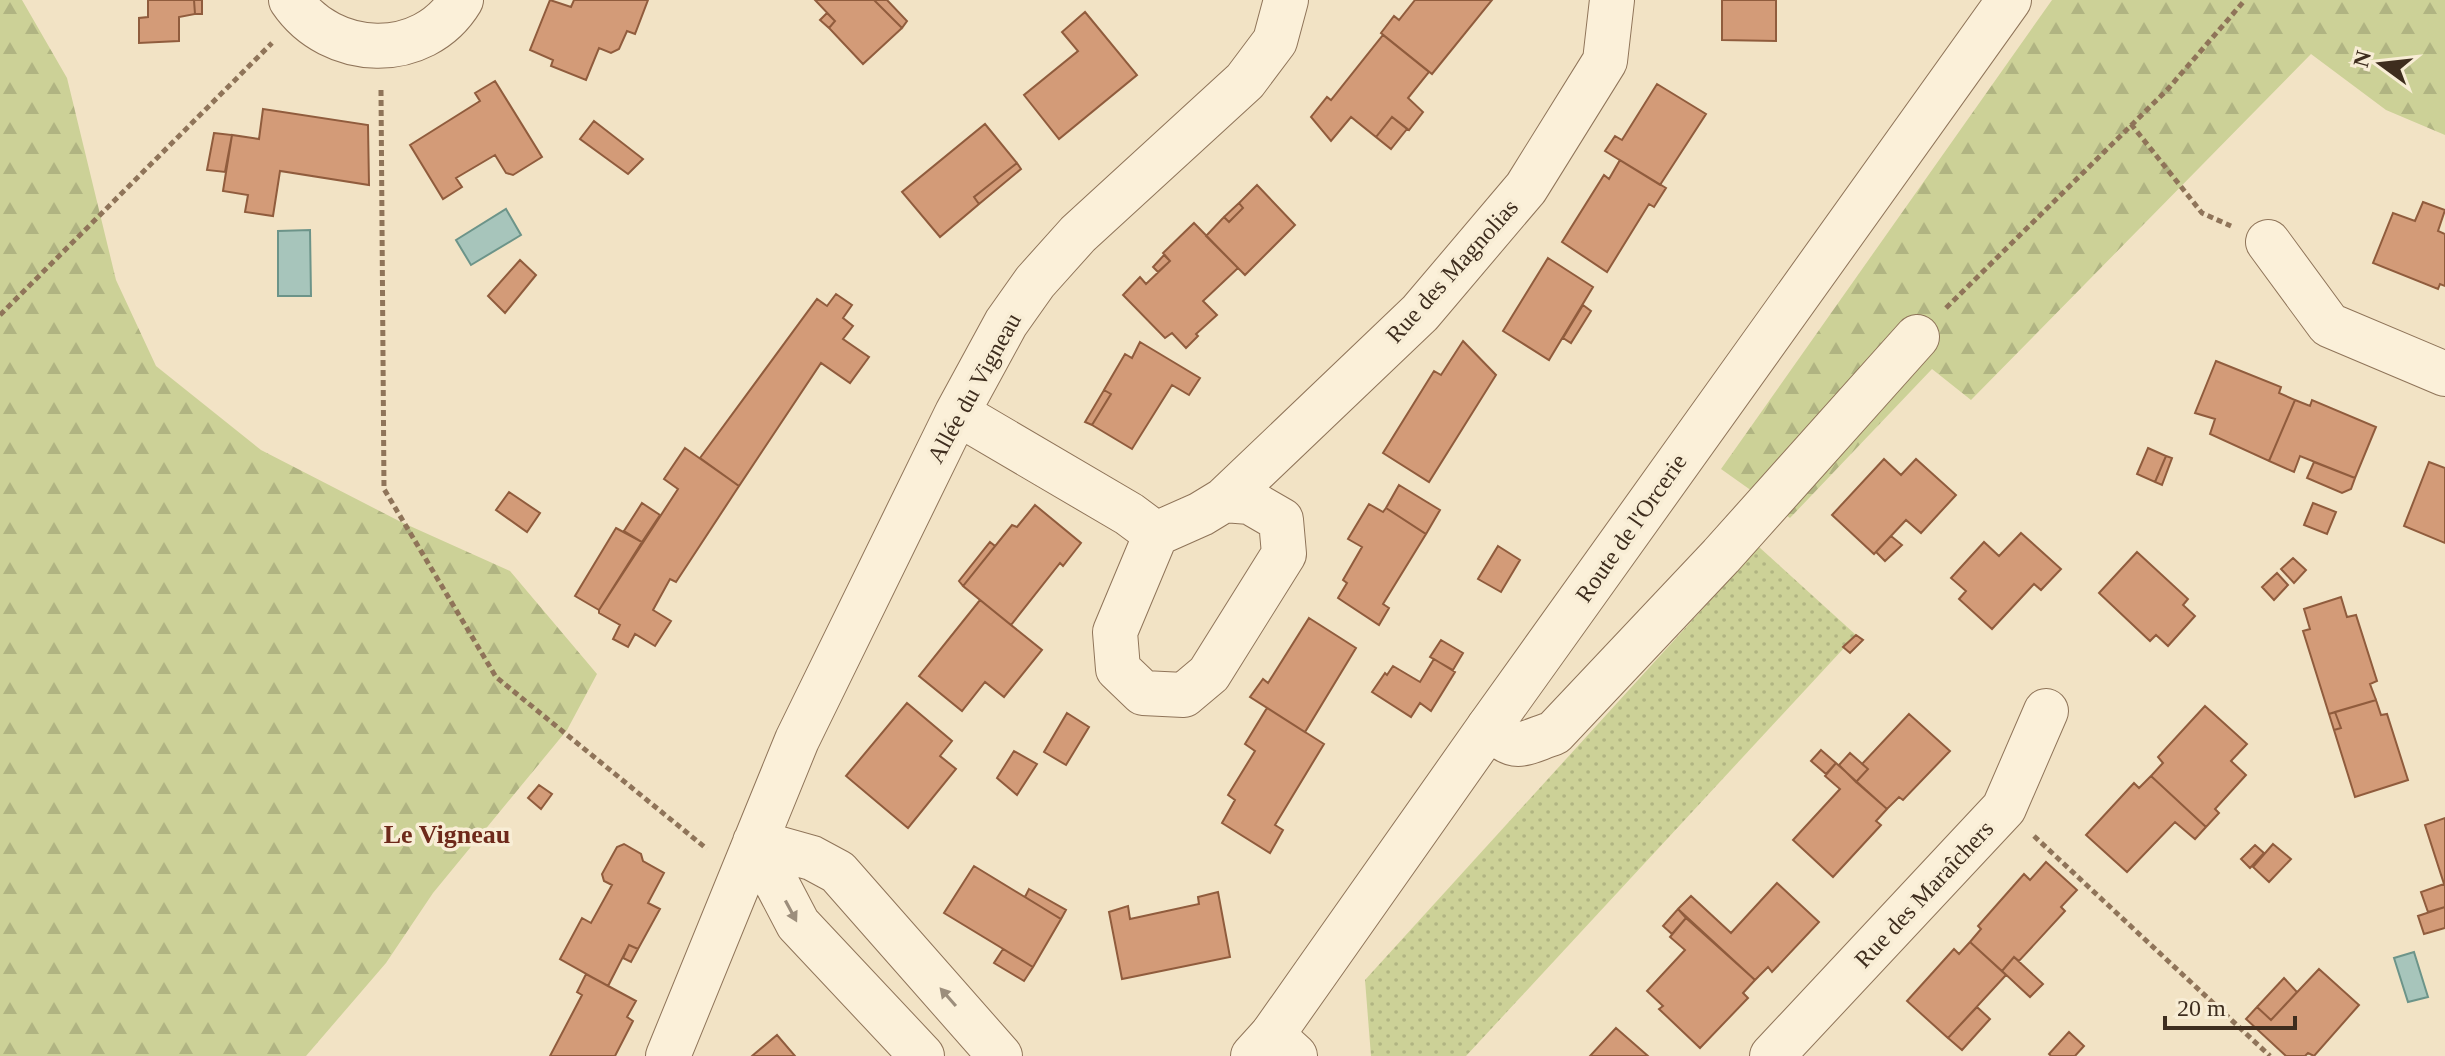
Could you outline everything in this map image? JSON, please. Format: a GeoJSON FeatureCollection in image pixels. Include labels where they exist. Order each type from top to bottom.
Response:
{"type":"FeatureCollection","features":[{"type":"Feature","properties":{"kind":"street"},"geometry":{"type":"LineString","coordinates":[[296,7],[328,35],[361,46],[395,45],[428,33],[454,11],[461,0]]}},
{"type":"Feature","properties":{"kind":"street","name":"Allée du Vigneau"},"geometry":{"type":"LineString","coordinates":[[668,1056],[797,740],[957,413],[1006,323],[1035,282],[1078,234],[1245,81],[1275,41],[1286,0]]}},
{"type":"Feature","properties":{"kind":"street","name":"Rue des Magnolias"},"geometry":{"type":"LineString","coordinates":[[1156,534],[1224,500],[1420,313],[1526,188],[1605,61],[1612,0]]}},
{"type":"Feature","properties":{"kind":"street","name":"Route de l'Orcerie"},"geometry":{"type":"LineString","coordinates":[[1273,1049],[1489,727],[2009,0]]}},
{"type":"Feature","properties":{"kind":"street"},"geometry":{"type":"LineString","coordinates":[[2268,242],[2329,325],[2445,374]]}},
{"type":"Feature","properties":{"kind":"street"},"geometry":{"type":"LineString","coordinates":[[1489,727],[1505,742],[1521,745],[1554,733],[1721,556],[1917,337]]}},
{"type":"Feature","properties":{"kind":"street"},"geometry":{"type":"LineString","coordinates":[[957,413],[1129,514],[1156,534],[1115,632],[1118,669],[1143,693],[1184,695],[1209,674],[1284,554],[1281,520],[1250,502],[1224,500]]}},
{"type":"Feature","properties":{"kind":"street","name":"Rue des Maraîchers"},"geometry":{"type":"LineString","coordinates":[[1772,1056],[2004,808],[2046,711]]}},
{"type":"Feature","properties":{"kind":"street"},"geometry":{"type":"LineString","coordinates":[[748,860],[812,858],[838,872],[1000,1056]]}},
{"type":"Feature","properties":{"kind":"street"},"geometry":{"type":"LineString","coordinates":[[748,860],[798,924],[922,1056]]}},
{"type":"Feature","properties":{"kind":"path"},"geometry":{"type":"LineString","coordinates":[[1917,337],[2167,90],[2245,0]]}},
{"type":"Feature","properties":{"kind":"path"},"geometry":{"type":"LineString","coordinates":[[0,315],[296,7]]}},
{"type":"Feature","properties":{"kind":"path"},"geometry":{"type":"LineString","coordinates":[[380,45],[384,489],[496,677],[748,860]]}},
{"type":"Feature","properties":{"kind":"path"},"geometry":{"type":"LineString","coordinates":[[2131,124],[2202,213],[2268,242]]}},
{"type":"Feature","properties":{"kind":"path"},"geometry":{"type":"LineString","coordinates":[[2004,808],[2270,1056]]}},
{"type":"Feature","properties":{"kind":"green space"},"geometry":{"type":"Polygon","coordinates":[[[0,0],[22,0],[67,78],[116,280],[156,366],[261,450],[401,522],[510,571],[597,674],[567,730],[433,893],[386,963],[306,1056],[0,1056],[0,0]]]}},
{"type":"Feature","properties":{"kind":"green space"},"geometry":{"type":"Polygon","coordinates":[[[2052,0],[2445,0],[2445,135],[2386,110],[2311,54],[1971,400],[1932,369],[1790,518],[1721,469],[2052,0]]]}},
{"type":"Feature","properties":{"kind":"green space"},"geometry":{"type":"Polygon","coordinates":[[[1759,547],[1856,635],[1466,1056],[1371,1056],[1365,980],[1759,547]]]}},
{"type":"Feature","properties":{"kind":"water"},"geometry":{"type":"Polygon","coordinates":[[[506,209],[521,235],[471,265],[456,240],[506,209]]]}},
{"type":"Feature","properties":{"kind":"water"},"geometry":{"type":"Polygon","coordinates":[[[310,230],[311,296],[278,296],[278,231],[310,230]]]}},
{"type":"Feature","properties":{"kind":"water"},"geometry":{"type":"Polygon","coordinates":[[[2414,952],[2428,997],[2408,1002],[2394,958],[2414,952]]]}},
{"type":"Feature","properties":{"kind":"building"},"geometry":{"type":"Polygon","coordinates":[[[148,0],[194,0],[195,14],[179,17],[179,41],[139,43],[139,18],[148,17],[148,0]]]}},
{"type":"Feature","properties":{"kind":"building"},"geometry":{"type":"Polygon","coordinates":[[[194,0],[202,0],[202,14],[195,14],[194,0]]]}},
{"type":"Feature","properties":{"kind":"building"},"geometry":{"type":"Polygon","coordinates":[[[550,0],[571,7],[574,0],[648,0],[635,34],[627,31],[619,49],[611,53],[599,48],[586,80],[551,66],[553,60],[530,50],[550,0]]]}},
{"type":"Feature","properties":{"kind":"building"},"geometry":{"type":"Polygon","coordinates":[[[815,0],[874,0],[902,28],[863,64],[829,28],[835,21],[815,0]]]}},
{"type":"Feature","properties":{"kind":"building"},"geometry":{"type":"Polygon","coordinates":[[[874,0],[887,0],[907,21],[902,28],[874,0]]]}},
{"type":"Feature","properties":{"kind":"building"},"geometry":{"type":"Polygon","coordinates":[[[1415,0],[1492,0],[1432,74],[1381,33],[1394,16],[1399,20],[1415,0]]]}},
{"type":"Feature","properties":{"kind":"building"},"geometry":{"type":"Polygon","coordinates":[[[1722,0],[1776,0],[1776,41],[1722,40],[1722,0]]]}},
{"type":"Feature","properties":{"kind":"building"},"geometry":{"type":"Polygon","coordinates":[[[1085,12],[1137,75],[1059,139],[1024,95],[1078,51],[1062,32],[1085,12]]]}},
{"type":"Feature","properties":{"kind":"building"},"geometry":{"type":"Polygon","coordinates":[[[827,13],[835,21],[829,28],[820,20],[827,13]]]}},
{"type":"Feature","properties":{"kind":"building"},"geometry":{"type":"Polygon","coordinates":[[[1383,35],[1429,72],[1408,98],[1423,112],[1409,130],[1392,117],[1376,137],[1351,117],[1331,141],[1311,117],[1327,97],[1331,100],[1383,35]]]}},
{"type":"Feature","properties":{"kind":"building"},"geometry":{"type":"Polygon","coordinates":[[[495,81],[542,157],[513,175],[506,173],[495,155],[456,178],[462,187],[443,199],[410,145],[480,101],[475,93],[495,81]]]}},
{"type":"Feature","properties":{"kind":"building"},"geometry":{"type":"Polygon","coordinates":[[[1657,84],[1706,114],[1660,185],[1605,151],[1615,136],[1622,140],[1657,84]]]}},
{"type":"Feature","properties":{"kind":"building"},"geometry":{"type":"Polygon","coordinates":[[[263,109],[368,125],[369,185],[280,171],[273,216],[245,212],[248,195],[223,191],[232,135],[259,139],[263,109]]]}},
{"type":"Feature","properties":{"kind":"building"},"geometry":{"type":"Polygon","coordinates":[[[1392,117],[1407,129],[1391,149],[1376,137],[1392,117]]]}},
{"type":"Feature","properties":{"kind":"building"},"geometry":{"type":"Polygon","coordinates":[[[594,121],[643,159],[628,174],[580,139],[594,121]]]}},
{"type":"Feature","properties":{"kind":"building"},"geometry":{"type":"Polygon","coordinates":[[[985,124],[1017,163],[974,197],[979,204],[940,237],[902,192],[985,124]]]}},
{"type":"Feature","properties":{"kind":"building"},"geometry":{"type":"Polygon","coordinates":[[[214,133],[232,135],[225,172],[207,170],[214,133]]]}},
{"type":"Feature","properties":{"kind":"building"},"geometry":{"type":"Polygon","coordinates":[[[1620,160],[1666,188],[1654,207],[1649,204],[1607,272],[1562,242],[1604,175],[1609,179],[1620,160]]]}},
{"type":"Feature","properties":{"kind":"building"},"geometry":{"type":"Polygon","coordinates":[[[1017,163],[1021,169],[979,204],[974,197],[1017,163]]]}},
{"type":"Feature","properties":{"kind":"building"},"geometry":{"type":"Polygon","coordinates":[[[1257,185],[1295,225],[1245,275],[1206,236],[1224,217],[1229,222],[1243,208],[1239,203],[1257,185]]]}},
{"type":"Feature","properties":{"kind":"building"},"geometry":{"type":"Polygon","coordinates":[[[2423,202],[2445,210],[2438,231],[2445,234],[2445,286],[2440,284],[2438,289],[2373,263],[2393,213],[2415,221],[2423,202]]]}},
{"type":"Feature","properties":{"kind":"building"},"geometry":{"type":"Polygon","coordinates":[[[1239,203],[1243,208],[1229,222],[1224,217],[1239,203]]]}},
{"type":"Feature","properties":{"kind":"building"},"geometry":{"type":"Polygon","coordinates":[[[1194,223],[1238,268],[1203,301],[1217,315],[1186,348],[1172,333],[1165,338],[1123,295],[1140,277],[1146,284],[1170,261],[1163,253],[1194,223]]]}},
{"type":"Feature","properties":{"kind":"building"},"geometry":{"type":"Polygon","coordinates":[[[1164,255],[1170,261],[1158,272],[1153,267],[1164,255]]]}},
{"type":"Feature","properties":{"kind":"building"},"geometry":{"type":"Polygon","coordinates":[[[1548,258],[1593,287],[1549,360],[1503,331],[1548,258]]]}},
{"type":"Feature","properties":{"kind":"building"},"geometry":{"type":"Polygon","coordinates":[[[520,260],[536,275],[505,313],[488,296],[520,260]]]}},
{"type":"Feature","properties":{"kind":"building"},"geometry":{"type":"Polygon","coordinates":[[[836,294],[852,305],[843,318],[853,326],[843,339],[869,357],[850,383],[821,363],[739,486],[700,458],[817,299],[827,306],[836,294]]]}},
{"type":"Feature","properties":{"kind":"building"},"geometry":{"type":"Polygon","coordinates":[[[1583,305],[1591,311],[1571,343],[1563,338],[1583,305]]]}},
{"type":"Feature","properties":{"kind":"building"},"geometry":{"type":"Polygon","coordinates":[[[1463,341],[1496,375],[1429,482],[1383,453],[1434,371],[1441,375],[1463,341]]]}},
{"type":"Feature","properties":{"kind":"building"},"geometry":{"type":"Polygon","coordinates":[[[1140,342],[1200,378],[1189,395],[1172,385],[1132,449],[1092,425],[1111,394],[1104,390],[1125,354],[1132,358],[1140,342]]]}},
{"type":"Feature","properties":{"kind":"building"},"geometry":{"type":"Polygon","coordinates":[[[2216,361],[2281,387],[2279,393],[2295,400],[2269,461],[2210,434],[2215,419],[2195,413],[2216,361]]]}},
{"type":"Feature","properties":{"kind":"building"},"geometry":{"type":"Polygon","coordinates":[[[1104,390],[1111,394],[1092,425],[1085,422],[1104,390]]]}},
{"type":"Feature","properties":{"kind":"building"},"geometry":{"type":"Polygon","coordinates":[[[2295,400],[2310,406],[2312,400],[2376,427],[2355,478],[2300,456],[2294,472],[2269,461],[2295,400]]]}},
{"type":"Feature","properties":{"kind":"building"},"geometry":{"type":"Polygon","coordinates":[[[685,448],[739,486],[676,582],[670,579],[653,610],[671,621],[655,646],[635,634],[628,647],[613,639],[620,625],[599,613],[599,610],[678,489],[664,479],[685,448]]]}},
{"type":"Feature","properties":{"kind":"building"},"geometry":{"type":"Polygon","coordinates":[[[2148,448],[2166,456],[2155,482],[2137,474],[2148,448]]]}},
{"type":"Feature","properties":{"kind":"building"},"geometry":{"type":"Polygon","coordinates":[[[2166,456],[2172,458],[2162,485],[2155,482],[2166,456]]]}},
{"type":"Feature","properties":{"kind":"building"},"geometry":{"type":"Polygon","coordinates":[[[1884,459],[1901,475],[1916,459],[1956,495],[1921,533],[1906,520],[1874,554],[1832,515],[1884,459]]]}},
{"type":"Feature","properties":{"kind":"building"},"geometry":{"type":"Polygon","coordinates":[[[2314,462],[2355,478],[2351,489],[2342,493],[2307,478],[2314,462]]]}},
{"type":"Feature","properties":{"kind":"building"},"geometry":{"type":"Polygon","coordinates":[[[2429,462],[2445,468],[2445,543],[2404,526],[2429,462]]]}},
{"type":"Feature","properties":{"kind":"building"},"geometry":{"type":"Polygon","coordinates":[[[1399,485],[1440,510],[1426,534],[1386,508],[1399,485]]]}},
{"type":"Feature","properties":{"kind":"building"},"geometry":{"type":"Polygon","coordinates":[[[509,492],[540,513],[527,532],[496,510],[509,492]]]}},
{"type":"Feature","properties":{"kind":"building"},"geometry":{"type":"Polygon","coordinates":[[[642,503],[660,515],[642,542],[624,531],[642,503]]]}},
{"type":"Feature","properties":{"kind":"building"},"geometry":{"type":"Polygon","coordinates":[[[2313,503],[2336,512],[2327,534],[2304,525],[2313,503]]]}},
{"type":"Feature","properties":{"kind":"building"},"geometry":{"type":"Polygon","coordinates":[[[1369,504],[1383,512],[1386,508],[1426,534],[1383,604],[1389,608],[1379,625],[1338,598],[1347,583],[1343,580],[1362,547],[1348,539],[1369,504]]]}},
{"type":"Feature","properties":{"kind":"building"},"geometry":{"type":"Polygon","coordinates":[[[1035,505],[1081,543],[1063,566],[1060,563],[1011,625],[963,586],[1012,525],[1017,527],[1035,505]]]}},
{"type":"Feature","properties":{"kind":"building"},"geometry":{"type":"Polygon","coordinates":[[[616,528],[642,542],[599,610],[575,596],[616,528]]]}},
{"type":"Feature","properties":{"kind":"building"},"geometry":{"type":"Polygon","coordinates":[[[2021,533],[2061,569],[2041,590],[2034,584],[1992,629],[1959,599],[1966,591],[1951,578],[1984,542],[1999,556],[2021,533]]]}},
{"type":"Feature","properties":{"kind":"building"},"geometry":{"type":"Polygon","coordinates":[[[1891,536],[1902,545],[1885,561],[1876,552],[1891,536]]]}},
{"type":"Feature","properties":{"kind":"building"},"geometry":{"type":"Polygon","coordinates":[[[990,542],[995,546],[963,586],[959,581],[990,542]]]}},
{"type":"Feature","properties":{"kind":"building"},"geometry":{"type":"Polygon","coordinates":[[[1498,546],[1520,560],[1501,592],[1478,579],[1498,546]]]}},
{"type":"Feature","properties":{"kind":"building"},"geometry":{"type":"Polygon","coordinates":[[[2137,552],[2188,599],[2183,605],[2195,616],[2168,646],[2156,635],[2150,641],[2099,593],[2137,552]]]}},
{"type":"Feature","properties":{"kind":"building"},"geometry":{"type":"Polygon","coordinates":[[[2293,558],[2306,570],[2294,583],[2281,569],[2293,558]]]}},
{"type":"Feature","properties":{"kind":"building"},"geometry":{"type":"Polygon","coordinates":[[[2277,573],[2288,585],[2274,600],[2262,587],[2277,573]]]}},
{"type":"Feature","properties":{"kind":"building"},"geometry":{"type":"Polygon","coordinates":[[[2341,597],[2347,617],[2356,615],[2377,681],[2370,684],[2376,700],[2329,714],[2303,631],[2310,629],[2304,609],[2341,597]]]}},
{"type":"Feature","properties":{"kind":"building"},"geometry":{"type":"Polygon","coordinates":[[[980,600],[1042,650],[1004,697],[985,682],[962,711],[919,676],[980,600]]]}},
{"type":"Feature","properties":{"kind":"building"},"geometry":{"type":"Polygon","coordinates":[[[1309,618],[1356,648],[1305,732],[1250,697],[1263,679],[1268,683],[1309,618]]]}},
{"type":"Feature","properties":{"kind":"building"},"geometry":{"type":"Polygon","coordinates":[[[1856,635],[1863,640],[1850,653],[1843,647],[1856,635]]]}},
{"type":"Feature","properties":{"kind":"building"},"geometry":{"type":"Polygon","coordinates":[[[1441,640],[1463,653],[1453,670],[1430,657],[1441,640]]]}},
{"type":"Feature","properties":{"kind":"building"},"geometry":{"type":"Polygon","coordinates":[[[1434,659],[1455,672],[1431,711],[1420,703],[1411,717],[1372,692],[1393,666],[1420,682],[1434,659]]]}},
{"type":"Feature","properties":{"kind":"building"},"geometry":{"type":"Polygon","coordinates":[[[2376,700],[2381,715],[2387,714],[2408,780],[2355,797],[2334,730],[2341,728],[2335,712],[2376,700]]]}},
{"type":"Feature","properties":{"kind":"building"},"geometry":{"type":"Polygon","coordinates":[[[907,703],[952,741],[940,756],[956,769],[908,828],[846,776],[907,703]]]}},
{"type":"Feature","properties":{"kind":"building"},"geometry":{"type":"Polygon","coordinates":[[[2205,706],[2247,744],[2231,761],[2246,775],[2215,809],[2219,813],[2206,827],[2151,776],[2163,763],[2158,757],[2205,706]]]}},
{"type":"Feature","properties":{"kind":"building"},"geometry":{"type":"Polygon","coordinates":[[[1267,708],[1324,744],[1275,825],[1283,830],[1270,853],[1222,823],[1235,800],[1228,795],[1255,751],[1245,744],[1267,708]]]}},
{"type":"Feature","properties":{"kind":"building"},"geometry":{"type":"Polygon","coordinates":[[[2335,712],[2341,728],[2334,730],[2329,714],[2335,712]]]}},
{"type":"Feature","properties":{"kind":"building"},"geometry":{"type":"Polygon","coordinates":[[[1067,713],[1089,727],[1066,765],[1044,752],[1067,713]]]}},
{"type":"Feature","properties":{"kind":"building"},"geometry":{"type":"Polygon","coordinates":[[[1909,714],[1950,751],[1903,800],[1899,797],[1887,809],[1856,782],[1868,769],[1862,764],[1909,714]]]}},
{"type":"Feature","properties":{"kind":"building"},"geometry":{"type":"Polygon","coordinates":[[[1821,750],[1836,763],[1826,774],[1811,761],[1821,750]]]}},
{"type":"Feature","properties":{"kind":"building"},"geometry":{"type":"Polygon","coordinates":[[[1014,751],[1037,764],[1017,795],[997,778],[1014,751]]]}},
{"type":"Feature","properties":{"kind":"building"},"geometry":{"type":"Polygon","coordinates":[[[1850,753],[1868,769],[1856,782],[1839,765],[1850,753]]]}},
{"type":"Feature","properties":{"kind":"building"},"geometry":{"type":"Polygon","coordinates":[[[1836,763],[1887,809],[1876,821],[1881,825],[1833,877],[1793,840],[1840,789],[1825,776],[1836,763]]]}},
{"type":"Feature","properties":{"kind":"building"},"geometry":{"type":"Polygon","coordinates":[[[2151,776],[2206,827],[2195,839],[2175,822],[2127,872],[2086,835],[2134,783],[2139,788],[2151,776]]]}},
{"type":"Feature","properties":{"kind":"building"},"geometry":{"type":"Polygon","coordinates":[[[539,785],[552,794],[541,809],[528,798],[539,785]]]}},
{"type":"Feature","properties":{"kind":"building"},"geometry":{"type":"Polygon","coordinates":[[[2445,818],[2445,907],[2428,912],[2421,892],[2444,884],[2425,825],[2445,818]]]}},
{"type":"Feature","properties":{"kind":"building"},"geometry":{"type":"Polygon","coordinates":[[[624,844],[641,854],[643,861],[664,873],[648,903],[660,909],[638,949],[629,945],[608,986],[560,959],[582,918],[591,923],[612,885],[604,881],[602,874],[617,847],[624,844]]]}},
{"type":"Feature","properties":{"kind":"building"},"geometry":{"type":"Polygon","coordinates":[[[2273,844],[2291,859],[2269,882],[2253,867],[2273,844]]]}},
{"type":"Feature","properties":{"kind":"building"},"geometry":{"type":"Polygon","coordinates":[[[2255,845],[2264,853],[2250,868],[2241,859],[2255,845]]]}},
{"type":"Feature","properties":{"kind":"building"},"geometry":{"type":"Polygon","coordinates":[[[2046,862],[2077,890],[2061,907],[2065,911],[2019,961],[2014,957],[2002,971],[1970,942],[1981,929],[1978,926],[2024,874],[2030,880],[2046,862]]]}},
{"type":"Feature","properties":{"kind":"building"},"geometry":{"type":"Polygon","coordinates":[[[974,866],[1061,919],[1033,967],[944,913],[974,866]]]}},
{"type":"Feature","properties":{"kind":"building"},"geometry":{"type":"Polygon","coordinates":[[[1777,883],[1819,922],[1772,972],[1768,967],[1755,980],[1678,909],[1691,896],[1731,933],[1777,883]]]}},
{"type":"Feature","properties":{"kind":"building"},"geometry":{"type":"Polygon","coordinates":[[[1029,889],[1066,910],[1061,919],[1025,897],[1029,889]]]}},
{"type":"Feature","properties":{"kind":"building"},"geometry":{"type":"Polygon","coordinates":[[[1218,892],[1230,957],[1122,979],[1109,912],[1128,906],[1130,919],[1199,904],[1198,897],[1218,892]]]}},
{"type":"Feature","properties":{"kind":"building"},"geometry":{"type":"Polygon","coordinates":[[[2445,907],[2445,928],[2424,934],[2418,916],[2445,907]]]}},
{"type":"Feature","properties":{"kind":"building"},"geometry":{"type":"Polygon","coordinates":[[[1678,909],[1686,918],[1672,934],[1663,926],[1678,909]]]}},
{"type":"Feature","properties":{"kind":"building"},"geometry":{"type":"Polygon","coordinates":[[[1686,918],[1755,980],[1743,993],[1748,998],[1700,1048],[1659,1009],[1663,1006],[1647,991],[1685,950],[1670,937],[1686,918]]]}},
{"type":"Feature","properties":{"kind":"building"},"geometry":{"type":"Polygon","coordinates":[[[1970,942],[2006,975],[1948,1038],[1907,1001],[1954,949],[1959,954],[1970,942]]]}},
{"type":"Feature","properties":{"kind":"building"},"geometry":{"type":"Polygon","coordinates":[[[629,945],[638,949],[631,962],[623,958],[629,945]]]}},
{"type":"Feature","properties":{"kind":"building"},"geometry":{"type":"Polygon","coordinates":[[[1003,949],[1033,967],[1024,981],[994,963],[1003,949]]]}},
{"type":"Feature","properties":{"kind":"building"},"geometry":{"type":"Polygon","coordinates":[[[2014,957],[2043,984],[2030,997],[2002,971],[2014,957]]]}},
{"type":"Feature","properties":{"kind":"building"},"geometry":{"type":"Polygon","coordinates":[[[2319,969],[2359,1005],[2314,1056],[2308,1053],[2305,1056],[2286,1056],[2246,1019],[2257,1007],[2271,1020],[2319,969]]]}},
{"type":"Feature","properties":{"kind":"building"},"geometry":{"type":"Polygon","coordinates":[[[586,974],[636,1001],[627,1017],[633,1021],[615,1056],[550,1056],[582,995],[577,992],[586,974]]]}},
{"type":"Feature","properties":{"kind":"building"},"geometry":{"type":"Polygon","coordinates":[[[2284,978],[2297,992],[2271,1020],[2257,1007],[2284,978]]]}},
{"type":"Feature","properties":{"kind":"building"},"geometry":{"type":"Polygon","coordinates":[[[1977,1007],[1990,1019],[1962,1050],[1948,1038],[1977,1007]]]}},
{"type":"Feature","properties":{"kind":"building"},"geometry":{"type":"Polygon","coordinates":[[[1616,1028],[1648,1056],[1590,1056],[1616,1028]]]}},
{"type":"Feature","properties":{"kind":"building"},"geometry":{"type":"Polygon","coordinates":[[[2069,1032],[2084,1046],[2075,1056],[2051,1056],[2049,1054],[2069,1032]]]}},
{"type":"Feature","properties":{"kind":"building"},"geometry":{"type":"Polygon","coordinates":[[[777,1035],[795,1056],[752,1056],[777,1035]]]}},
{"type":"Feature","properties":{"kind":"district","name":"Le Vigneau"},"geometry":{"type":"Point","coordinates":[447,834]}}]}
